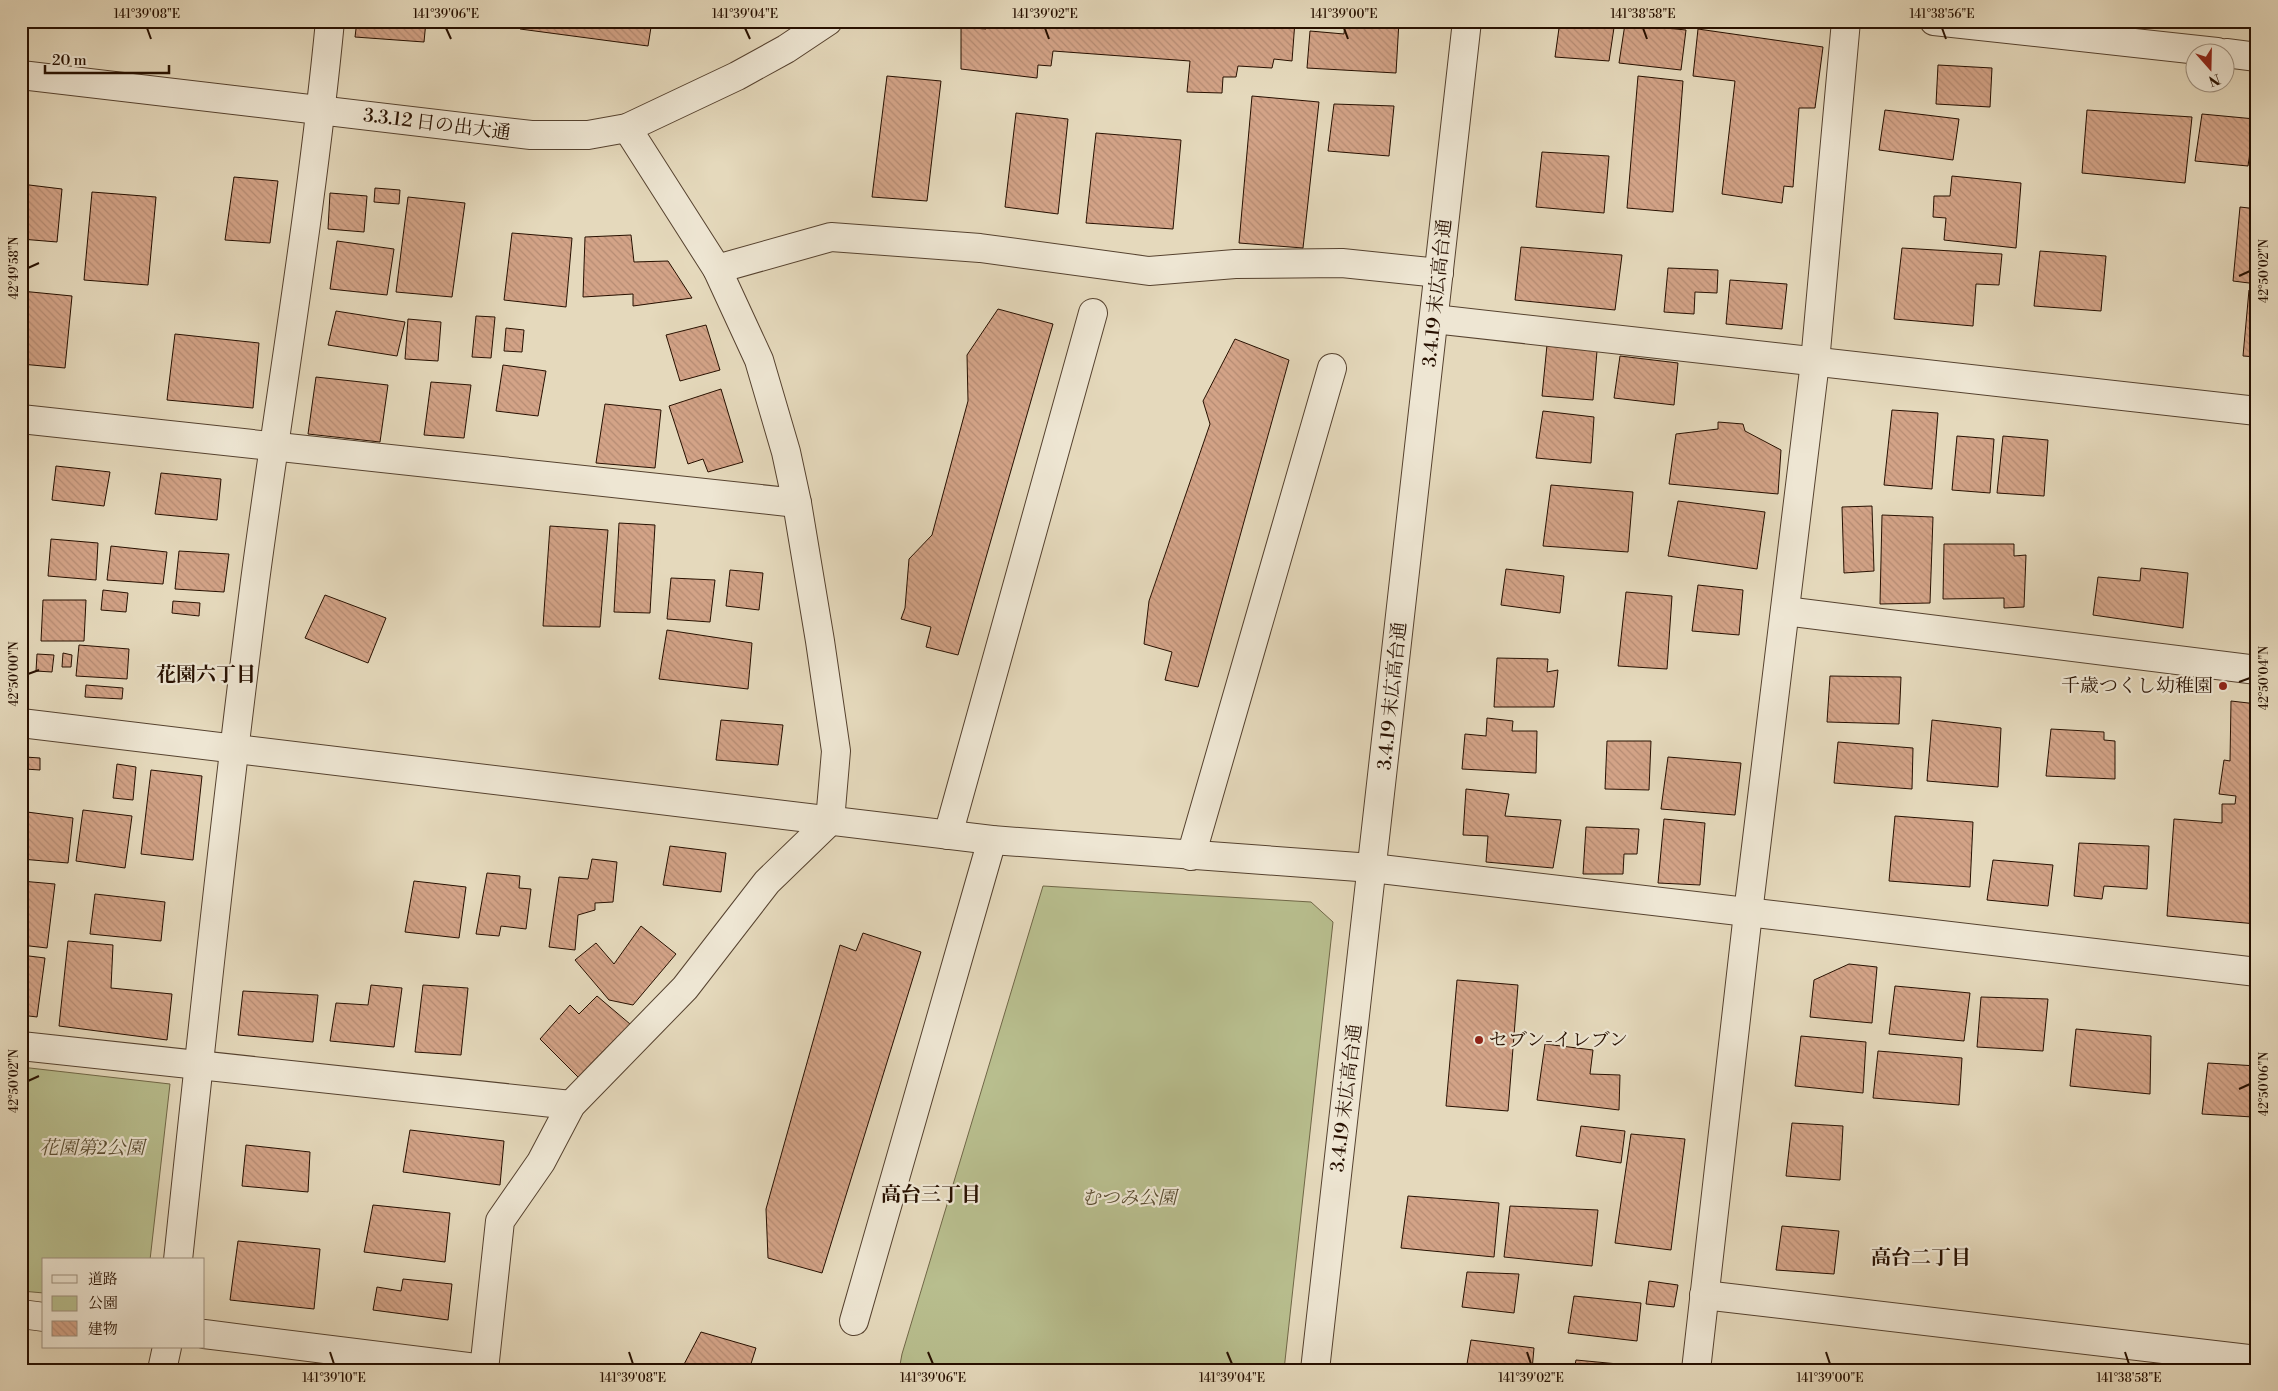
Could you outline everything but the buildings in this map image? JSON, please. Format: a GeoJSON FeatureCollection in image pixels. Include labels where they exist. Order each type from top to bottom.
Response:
{"type":"FeatureCollection","features":[{"type":"Feature","properties":{"kind":"street"},"geometry":{"type":"LineString","coordinates":[[178,1258],[233,749],[273,446],[321,110],[330,21]]}},
{"type":"Feature","properties":{"kind":"street","name":"3.3.12 日の出大通"},"geometry":{"type":"LineString","coordinates":[[21,75],[532,135],[588,135],[627,128],[746,72],[786,49],[828,21]]}},
{"type":"Feature","properties":{"kind":"street","name":"3.4.19 末広高台通"},"geometry":{"type":"LineString","coordinates":[[1315,1370],[1467,21]]}},
{"type":"Feature","properties":{"kind":"street"},"geometry":{"type":"LineString","coordinates":[[1696,1370],[1748,912],[1816,362],[1846,21]]}},
{"type":"Feature","properties":{"kind":"street"},"geometry":{"type":"LineString","coordinates":[[1934,21],[2186,49]]}},
{"type":"Feature","properties":{"kind":"street"},"geometry":{"type":"LineString","coordinates":[[2236,55],[2257,57]]}},
{"type":"Feature","properties":{"kind":"street"},"geometry":{"type":"LineString","coordinates":[[205,1334],[484,1369],[500,1221],[541,1162],[571,1105],[685,988],[767,882],[830,821],[836,751],[797,503],[786,452],[759,360],[717,269],[627,128]]}},
{"type":"Feature","properties":{"kind":"street"},"geometry":{"type":"LineString","coordinates":[[717,269],[831,237],[980,248],[1149,271],[1236,264],[1342,263],[1439,273]]}},
{"type":"Feature","properties":{"kind":"street"},"geometry":{"type":"LineString","coordinates":[[948,835],[1093,313]]}},
{"type":"Feature","properties":{"kind":"street"},"geometry":{"type":"LineString","coordinates":[[1434,319],[2257,411]]}},
{"type":"Feature","properties":{"kind":"street"},"geometry":{"type":"LineString","coordinates":[[1191,856],[1332,368]]}},
{"type":"Feature","properties":{"kind":"street"},"geometry":{"type":"LineString","coordinates":[[21,419],[797,503]]}},
{"type":"Feature","properties":{"kind":"street"},"geometry":{"type":"LineString","coordinates":[[1785,611],[2257,670]]}},
{"type":"Feature","properties":{"kind":"street"},"geometry":{"type":"LineString","coordinates":[[21,723],[992,840],[1372,868],[2257,972]]}},
{"type":"Feature","properties":{"kind":"street"},"geometry":{"type":"LineString","coordinates":[[854,1321],[992,840]]}},
{"type":"Feature","properties":{"kind":"street"},"geometry":{"type":"LineString","coordinates":[[21,1046],[199,1067],[571,1105]]}},
{"type":"Feature","properties":{"kind":"street"},"geometry":{"type":"LineString","coordinates":[[1704,1295],[2257,1360]]}},
{"type":"Feature","properties":{"kind":"street"},"geometry":{"type":"LineString","coordinates":[[21,1314],[42,1317]]}},
{"type":"Feature","properties":{"kind":"street"},"geometry":{"type":"LineString","coordinates":[[162,1370],[166,1348]]}},
{"type":"Feature","properties":{"kind":"green space","name":"むつみ公園"},"geometry":{"type":"Polygon","coordinates":[[[1043,886],[1311,902],[1333,922],[1284,1370],[899,1370],[902,1354],[1043,886]]]}},
{"type":"Feature","properties":{"kind":"green space","name":"花園第2公園"},"geometry":{"type":"Polygon","coordinates":[[[21,1067],[170,1084],[150,1258],[42,1258],[42,1293],[21,1291],[21,1067]]]}},
{"type":"Feature","properties":{"kind":"place","name":"千歳つくし幼稚園"},"geometry":{"type":"Point","coordinates":[2223,686]}},
{"type":"Feature","properties":{"kind":"place","name":"セブン-イレブン"},"geometry":{"type":"Point","coordinates":[1479,1040]}},
{"type":"Feature","properties":{"kind":"district","name":"花園六丁目"},"geometry":{"type":"Point","coordinates":[206,675]}},
{"type":"Feature","properties":{"kind":"district","name":"高台三丁目"},"geometry":{"type":"Point","coordinates":[931,1195]}},
{"type":"Feature","properties":{"kind":"district","name":"高台二丁目"},"geometry":{"type":"Point","coordinates":[1921,1258]}}]}
